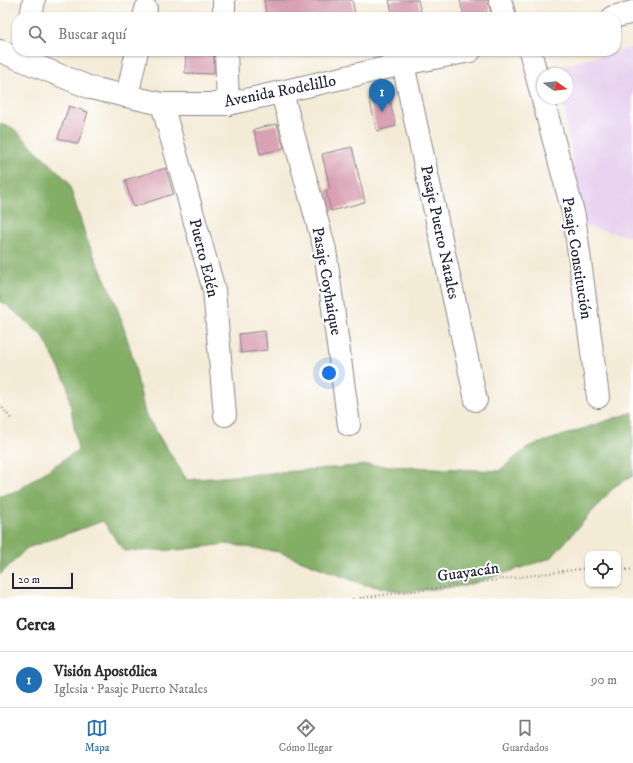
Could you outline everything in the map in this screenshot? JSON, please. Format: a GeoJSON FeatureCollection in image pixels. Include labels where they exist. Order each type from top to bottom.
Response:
{"type":"FeatureCollection","features":[{"type":"Feature","properties":{"kind":"street"},"geometry":{"type":"LineString","coordinates":[[31,12],[34,0]]}},
{"type":"Feature","properties":{"kind":"street"},"geometry":{"type":"LineString","coordinates":[[224,0],[224,12]]}},
{"type":"Feature","properties":{"kind":"street"},"geometry":{"type":"LineString","coordinates":[[500,0],[504,12]]}},
{"type":"Feature","properties":{"kind":"street"},"geometry":{"type":"LineString","coordinates":[[621,15],[633,12]]}},
{"type":"Feature","properties":{"kind":"street","name":"Avenida Rodelillo"},"geometry":{"type":"LineString","coordinates":[[0,51],[12,54]]}},
{"type":"Feature","properties":{"kind":"street","name":"Avenida Rodelillo"},"geometry":{"type":"LineString","coordinates":[[22,56],[90,88],[162,104],[228,104],[444,56]]}},
{"type":"Feature","properties":{"kind":"street"},"geometry":{"type":"LineString","coordinates":[[127,96],[136,56]]}},
{"type":"Feature","properties":{"kind":"street"},"geometry":{"type":"LineString","coordinates":[[226,56],[228,104]]}},
{"type":"Feature","properties":{"kind":"street","name":"Pasaje Constitución"},"geometry":{"type":"LineString","coordinates":[[531,56],[574,216],[598,397]]}},
{"type":"Feature","properties":{"kind":"street","name":"Pasaje Puerto Natales"},"geometry":{"type":"LineString","coordinates":[[403,64],[476,400]]}},
{"type":"Feature","properties":{"kind":"street","name":"Pasaje Coyhaique"},"geometry":{"type":"LineString","coordinates":[[282,92],[325,250],[349,425]]}},
{"type":"Feature","properties":{"kind":"street","name":"Puerto Edén"},"geometry":{"type":"LineString","coordinates":[[162,104],[214,290],[225,415]]}},
{"type":"Feature","properties":{"kind":"path"},"geometry":{"type":"LineString","coordinates":[[0,405],[12,420]]}},
{"type":"Feature","properties":{"kind":"path","name":"Guayacán"},"geometry":{"type":"LineString","coordinates":[[352,599],[585,568]]}},
{"type":"Feature","properties":{"kind":"path"},"geometry":{"type":"LineString","coordinates":[[621,569],[633,570]]}},
{"type":"Feature","properties":{"kind":"shaded area"},"geometry":{"type":"Polygon","coordinates":[[[633,47],[633,237],[583,226],[563,104],[573,104],[573,68],[557,67],[599,56],[621,56],[621,50],[633,47]]]}},
{"type":"Feature","properties":{"kind":"green space"},"geometry":{"type":"Polygon","coordinates":[[[0,124],[13,128],[68,181],[87,240],[115,301],[132,354],[145,414],[187,480],[368,465],[499,471],[528,447],[633,412],[633,476],[615,486],[551,558],[465,586],[404,592],[362,584],[279,552],[227,544],[178,550],[124,551],[103,521],[27,548],[0,575],[0,496],[17,491],[78,450],[67,384],[43,336],[7,305],[0,302],[0,124]]]}},
{"type":"Feature","properties":{"kind":"building"},"geometry":{"type":"Polygon","coordinates":[[[264,0],[352,0],[355,12],[266,12],[264,0]]]}},
{"type":"Feature","properties":{"kind":"building"},"geometry":{"type":"Polygon","coordinates":[[[389,0],[418,0],[421,12],[392,12],[389,0]]]}},
{"type":"Feature","properties":{"kind":"building"},"geometry":{"type":"Polygon","coordinates":[[[460,0],[488,0],[491,12],[463,12],[460,0]]]}},
{"type":"Feature","properties":{"kind":"building"},"geometry":{"type":"Polygon","coordinates":[[[186,56],[214,56],[214,74],[185,73],[186,56]]]}},
{"type":"Feature","properties":{"kind":"building"},"geometry":{"type":"Polygon","coordinates":[[[388,94],[396,126],[377,131],[369,98],[388,94]]]}},
{"type":"Feature","properties":{"kind":"building"},"geometry":{"type":"Polygon","coordinates":[[[69,106],[88,112],[78,144],[58,138],[69,106]]]}},
{"type":"Feature","properties":{"kind":"building"},"geometry":{"type":"Polygon","coordinates":[[[277,124],[284,148],[260,154],[254,129],[277,124]]]}},
{"type":"Feature","properties":{"kind":"building"},"geometry":{"type":"Polygon","coordinates":[[[352,147],[365,202],[331,211],[326,190],[330,189],[322,154],[352,147]]]}},
{"type":"Feature","properties":{"kind":"building"},"geometry":{"type":"Polygon","coordinates":[[[166,168],[173,194],[133,207],[125,180],[166,168]]]}},
{"type":"Feature","properties":{"kind":"building"},"geometry":{"type":"Polygon","coordinates":[[[265,331],[267,350],[241,353],[239,334],[265,331]]]}},
{"type":"Feature","properties":{"kind":"place","name":"Visión Apostólica"},"geometry":{"type":"Point","coordinates":[382,112]}}]}
